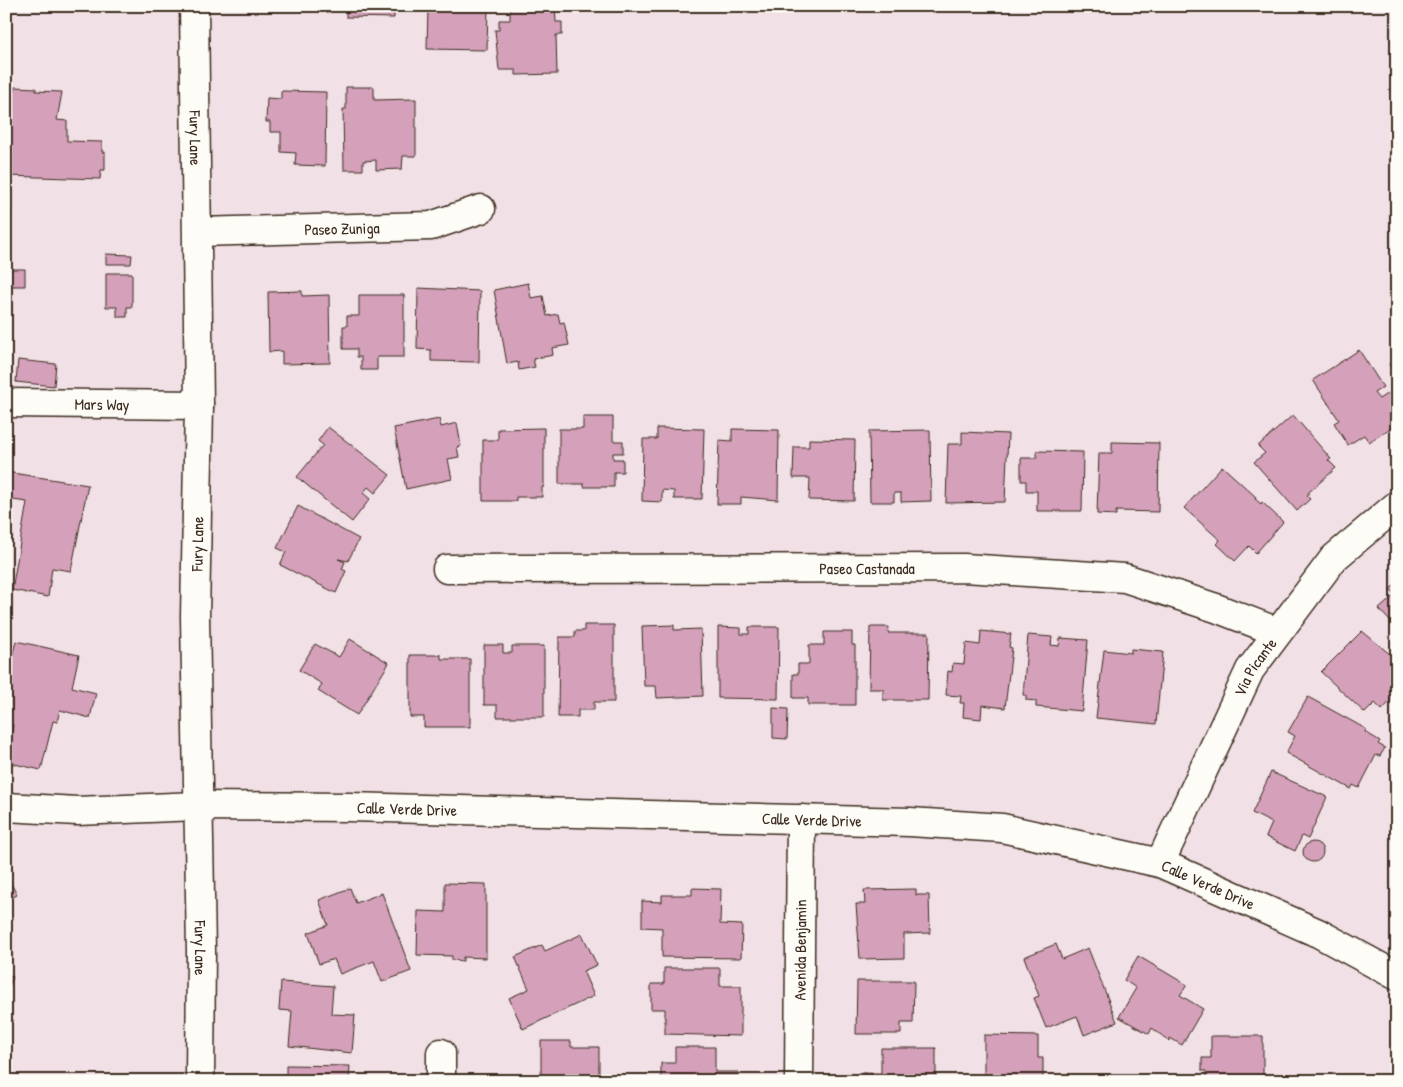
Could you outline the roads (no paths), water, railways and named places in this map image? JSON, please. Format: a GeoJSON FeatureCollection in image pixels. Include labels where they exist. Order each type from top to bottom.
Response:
{"type":"FeatureCollection","features":[{"type":"Feature","properties":{"kind":"main road","name":"Fury Lane"},"geometry":{"type":"LineString","coordinates":[[194,6],[199,404],[195,618],[201,951],[200,1081]]}},
{"type":"Feature","properties":{"kind":"main road","name":"Paseo Zuniga"},"geometry":{"type":"LineString","coordinates":[[198,232],[431,226],[481,209]]}},
{"type":"Feature","properties":{"kind":"main road","name":"Mars Way"},"geometry":{"type":"LineString","coordinates":[[6,402],[199,404]]}},
{"type":"Feature","properties":{"kind":"main road","name":"Via Picante"},"geometry":{"type":"LineString","coordinates":[[1160,863],[1250,670],[1334,558],[1397,505]]}},
{"type":"Feature","properties":{"kind":"main road","name":"Paseo Castanada"},"geometry":{"type":"LineString","coordinates":[[447,570],[964,568],[1125,578],[1216,608],[1278,632]]}},
{"type":"Feature","properties":{"kind":"main road","name":"Calle Verde Drive"},"geometry":{"type":"LineString","coordinates":[[6,807],[77,811],[197,806],[349,807],[910,822],[1002,828],[1160,863],[1318,933],[1397,976]]}},
{"type":"Feature","properties":{"kind":"main road","name":"Avenida Benjamin"},"geometry":{"type":"LineString","coordinates":[[799,1081],[800,819]]}},
{"type":"Feature","properties":{"kind":"main road"},"geometry":{"type":"LineString","coordinates":[[441,1053],[441,1081]]}}]}
